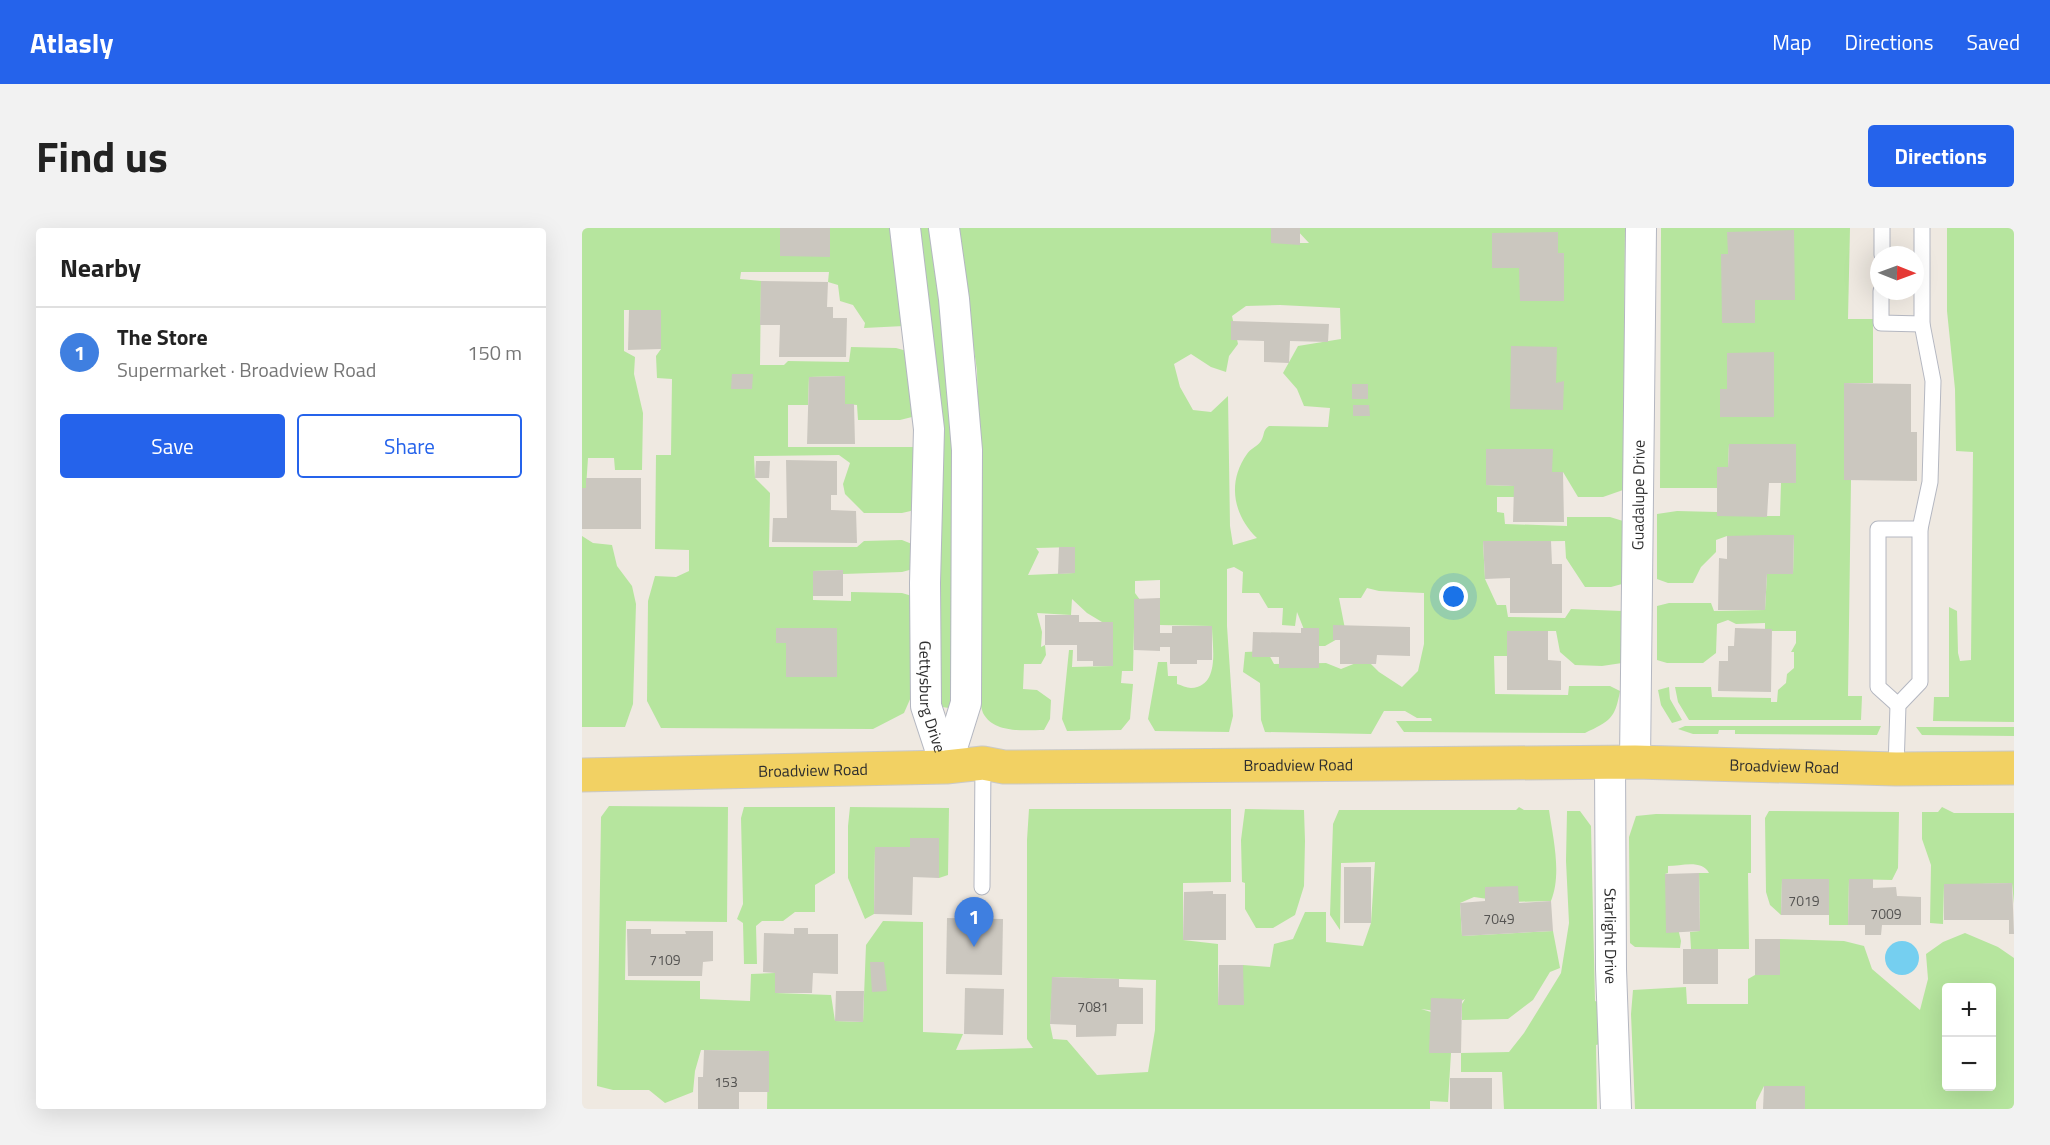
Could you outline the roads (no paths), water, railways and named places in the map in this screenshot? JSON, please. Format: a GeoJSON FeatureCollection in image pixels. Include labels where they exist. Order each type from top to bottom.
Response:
{"type":"FeatureCollection","features":[{"type":"Feature","properties":{"kind":"main road","name":"Broadview Road"},"geometry":{"type":"LineString","coordinates":[[582,775],[946,767],[983,763],[1004,767],[1623,762],[1896,769],[2014,768]]}},
{"type":"Feature","properties":{"kind":"street","name":"Gettysburg Drive"},"geometry":{"type":"LineString","coordinates":[[905,228],[929,429],[925,583],[926,706],[946,767]]}},
{"type":"Feature","properties":{"kind":"street","name":"Gettysburg Drive"},"geometry":{"type":"LineString","coordinates":[[944,228],[954,300],[967,450],[966,703],[946,767]]}},
{"type":"Feature","properties":{"kind":"street","name":"Guadalupe Drive"},"geometry":{"type":"LineString","coordinates":[[1623,762],[1641,228]]}},
{"type":"Feature","properties":{"kind":"street","name":"Starlight Drive"},"geometry":{"type":"LineString","coordinates":[[1616,1109],[1611,969],[1623,762]]}},
{"type":"Feature","properties":{"kind":"lane"},"geometry":{"type":"LineString","coordinates":[[1882,228],[1882,246]]}},
{"type":"Feature","properties":{"kind":"lane"},"geometry":{"type":"LineString","coordinates":[[1896,769],[1898,705],[1920,682],[1920,529],[1930,482],[1933,381],[1922,324],[1922,228]]}},
{"type":"Feature","properties":{"kind":"lane"},"geometry":{"type":"LineString","coordinates":[[1881,300],[1881,323],[1922,324]]}},
{"type":"Feature","properties":{"kind":"lane"},"geometry":{"type":"LineString","coordinates":[[1898,705],[1878,687],[1878,529],[1920,529]]}},
{"type":"Feature","properties":{"kind":"lane"},"geometry":{"type":"LineString","coordinates":[[982,887],[983,763]]}},
{"type":"Feature","properties":{"kind":"water"},"geometry":{"type":"Polygon","coordinates":[[[1902,941],[1914,946],[1919,958],[1914,970],[1902,975],[1890,970],[1885,958],[1890,946],[1902,941]]]}},
{"type":"Feature","properties":{"kind":"place","name":"The Store"},"geometry":{"type":"Point","coordinates":[974,947]}}]}
